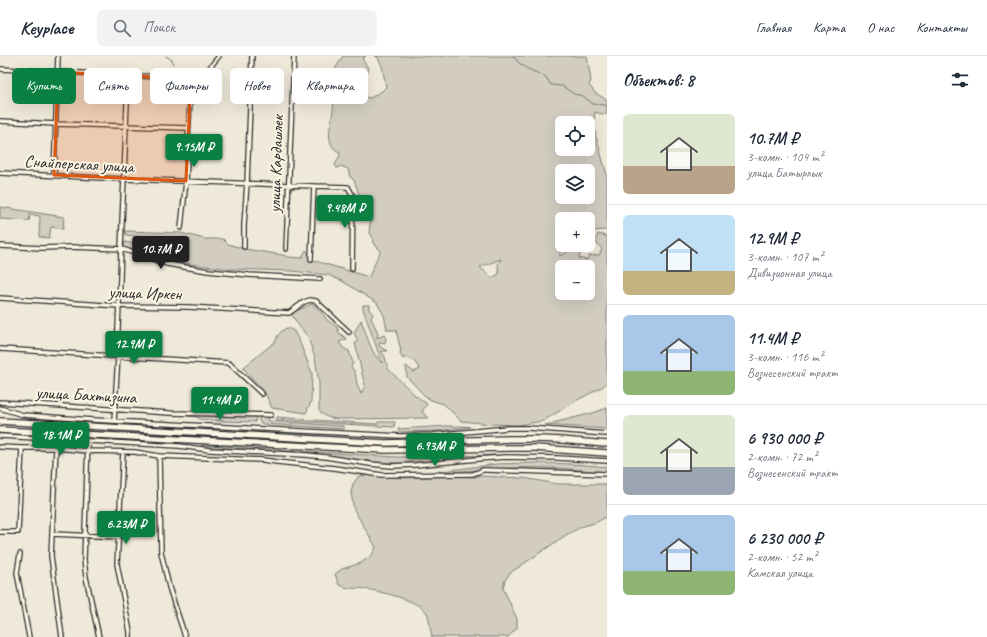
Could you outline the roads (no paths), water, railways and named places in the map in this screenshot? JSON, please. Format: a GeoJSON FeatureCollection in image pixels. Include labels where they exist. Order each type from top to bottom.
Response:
{"type":"FeatureCollection","features":[{"type":"Feature","properties":{"kind":"main road"},"geometry":{"type":"LineString","coordinates":[[0,421],[385,443],[536,439],[607,444]]}},
{"type":"Feature","properties":{"kind":"main road"},"geometry":{"type":"LineString","coordinates":[[0,430],[384,450],[535,448],[607,453]]}},
{"type":"Feature","properties":{"kind":"street"},"geometry":{"type":"LineString","coordinates":[[58,56],[58,68]]}},
{"type":"Feature","properties":{"kind":"street"},"geometry":{"type":"LineString","coordinates":[[209,68],[219,56]]}},
{"type":"Feature","properties":{"kind":"street"},"geometry":{"type":"LineString","coordinates":[[244,248],[252,56]]}},
{"type":"Feature","properties":{"kind":"street","name":"улица Кардашлек"},"geometry":{"type":"LineString","coordinates":[[286,249],[294,56]]}},
{"type":"Feature","properties":{"kind":"street"},"geometry":{"type":"LineString","coordinates":[[0,70],[12,70]]}},
{"type":"Feature","properties":{"kind":"street"},"geometry":{"type":"LineString","coordinates":[[54,175],[57,104]]}},
{"type":"Feature","properties":{"kind":"street"},"geometry":{"type":"LineString","coordinates":[[114,421],[118,356],[117,348],[127,104]]}},
{"type":"Feature","properties":{"kind":"street"},"geometry":{"type":"LineString","coordinates":[[181,228],[186,181],[189,104]]}},
{"type":"Feature","properties":{"kind":"street"},"geometry":{"type":"LineString","coordinates":[[0,121],[188,128]]}},
{"type":"Feature","properties":{"kind":"street","name":"Снайперская улица"},"geometry":{"type":"LineString","coordinates":[[0,173],[348,187],[353,196],[352,269]]}},
{"type":"Feature","properties":{"kind":"street"},"geometry":{"type":"LineString","coordinates":[[311,259],[314,186]]}},
{"type":"Feature","properties":{"kind":"street"},"geometry":{"type":"LineString","coordinates":[[0,246],[122,249],[167,264],[208,271],[320,279]]}},
{"type":"Feature","properties":{"kind":"street","name":"улица Иркен"},"geometry":{"type":"LineString","coordinates":[[0,298],[119,306],[188,307],[289,313],[304,302],[310,300],[316,301],[349,332]]}},
{"type":"Feature","properties":{"kind":"street"},"geometry":{"type":"LineString","coordinates":[[0,349],[229,363],[262,394]]}},
{"type":"Feature","properties":{"kind":"street","name":"улица Бахтизина"},"geometry":{"type":"LineString","coordinates":[[0,402],[170,413],[271,415]]}},
{"type":"Feature","properties":{"kind":"street"},"geometry":{"type":"LineString","coordinates":[[0,408],[23,415],[400,436],[432,435],[508,428],[528,428],[607,434]]}},
{"type":"Feature","properties":{"kind":"street"},"geometry":{"type":"LineString","coordinates":[[0,436],[306,455],[392,466],[506,457],[607,461]]}},
{"type":"Feature","properties":{"kind":"street"},"geometry":{"type":"LineString","coordinates":[[88,441],[84,560],[86,577],[99,637]]}},
{"type":"Feature","properties":{"kind":"street"},"geometry":{"type":"LineString","coordinates":[[0,447],[56,448],[88,451],[135,452],[159,456],[263,460],[385,475],[473,474],[483,470],[607,474]]}},
{"type":"Feature","properties":{"kind":"street"},"geometry":{"type":"LineString","coordinates":[[0,532],[18,532],[22,448]]}},
{"type":"Feature","properties":{"kind":"street"},"geometry":{"type":"LineString","coordinates":[[56,448],[51,556],[62,637]]}},
{"type":"Feature","properties":{"kind":"street"},"geometry":{"type":"LineString","coordinates":[[123,452],[117,564],[130,632],[130,636],[125,637]]}},
{"type":"Feature","properties":{"kind":"street"},"geometry":{"type":"LineString","coordinates":[[159,456],[161,552],[174,606],[185,637]]}},
{"type":"Feature","properties":{"kind":"street"},"geometry":{"type":"LineString","coordinates":[[52,534],[119,537]]}},
{"type":"Feature","properties":{"kind":"street"},"geometry":{"type":"LineString","coordinates":[[20,554],[17,573],[29,637]]}},
{"type":"Feature","properties":{"kind":"waterway"},"geometry":{"type":"LineString","coordinates":[[166,56],[172,60],[173,64]]}},
{"type":"Feature","properties":{"kind":"waterway"},"geometry":{"type":"LineString","coordinates":[[513,56],[519,63],[528,69],[546,77],[551,85],[562,86],[574,94],[583,96],[593,104],[605,105],[607,107]]}}]}
